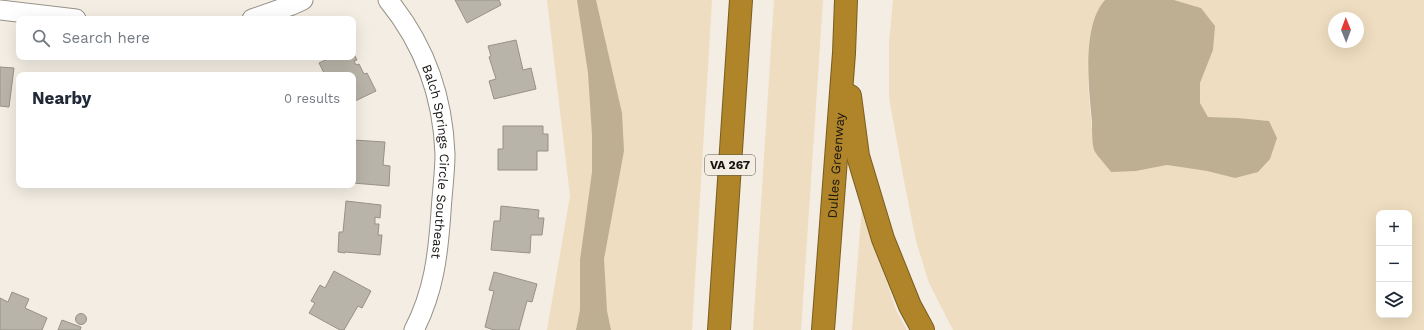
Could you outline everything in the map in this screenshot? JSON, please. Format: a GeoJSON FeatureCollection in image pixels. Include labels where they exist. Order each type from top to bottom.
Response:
{"type":"FeatureCollection","features":[{"type":"Feature","properties":{"kind":"highway","name":"VA 267"},"geometry":{"type":"LineString","coordinates":[[719,330],[741,0]]}},
{"type":"Feature","properties":{"kind":"highway","name":"Dulles Greenway"},"geometry":{"type":"LineString","coordinates":[[823,330],[844,53],[846,0]]}},
{"type":"Feature","properties":{"kind":"highway"},"geometry":{"type":"LineString","coordinates":[[844,53],[858,156],[883,239],[910,306],[924,330]]}},
{"type":"Feature","properties":{"kind":"street"},"geometry":{"type":"LineString","coordinates":[[261,16],[303,0]]}},
{"type":"Feature","properties":{"kind":"street","name":"Balch Springs Circle Southeast"},"geometry":{"type":"LineString","coordinates":[[388,0],[406,25],[424,58],[435,88],[442,122],[445,156],[438,252],[432,284],[421,318],[414,330]]}},
{"type":"Feature","properties":{"kind":"street"},"geometry":{"type":"LineString","coordinates":[[0,10],[51,16]]}},
{"type":"Feature","properties":{"kind":"shaded area"},"geometry":{"type":"Polygon","coordinates":[[[547,0],[712,0],[692,330],[547,330],[570,196],[547,0]]]}},
{"type":"Feature","properties":{"kind":"shaded area"},"geometry":{"type":"Polygon","coordinates":[[[577,0],[596,0],[622,113],[624,151],[604,259],[607,311],[611,330],[576,330],[580,310],[580,260],[592,172],[592,135],[588,73],[577,0]]]}},
{"type":"Feature","properties":{"kind":"shaded area"},"geometry":{"type":"Polygon","coordinates":[[[774,0],[823,0],[801,330],[753,330],[774,0]]]}},
{"type":"Feature","properties":{"kind":"shaded area"},"geometry":{"type":"Polygon","coordinates":[[[893,0],[1105,0],[1096,13],[1088,50],[1089,93],[1094,150],[1136,171],[1167,165],[1207,171],[1235,178],[1269,121],[1208,117],[1200,103],[1200,83],[1213,50],[1201,8],[1174,0],[1424,0],[1424,330],[953,330],[929,283],[916,241],[889,98],[889,43],[893,0]]]}},
{"type":"Feature","properties":{"kind":"shaded area"},"geometry":{"type":"Polygon","coordinates":[[[1105,0],[1174,0],[1201,8],[1215,26],[1213,50],[1200,83],[1200,103],[1208,117],[1269,121],[1277,138],[1270,159],[1258,172],[1235,178],[1207,171],[1167,165],[1136,171],[1111,172],[1094,150],[1088,76],[1088,58],[1092,25],[1097,11],[1105,0]]]}},
{"type":"Feature","properties":{"kind":"shaded area"},"geometry":{"type":"Polygon","coordinates":[[[862,207],[896,310],[907,330],[852,330],[862,207]]]}},
{"type":"Feature","properties":{"kind":"building"},"geometry":{"type":"Polygon","coordinates":[[[455,0],[499,0],[501,5],[467,23],[455,0]]]}},
{"type":"Feature","properties":{"kind":"building"},"geometry":{"type":"Polygon","coordinates":[[[516,40],[523,70],[531,68],[536,89],[494,99],[489,81],[496,79],[489,57],[491,56],[488,46],[516,40]]]}},
{"type":"Feature","properties":{"kind":"building"},"geometry":{"type":"Polygon","coordinates":[[[356,58],[357,60],[354,61],[356,65],[359,64],[364,74],[367,73],[376,91],[356,101],[356,72],[324,72],[319,63],[326,60],[356,60],[356,58]]]}},
{"type":"Feature","properties":{"kind":"building"},"geometry":{"type":"Polygon","coordinates":[[[0,67],[14,68],[9,107],[0,106],[0,67]]]}},
{"type":"Feature","properties":{"kind":"building"},"geometry":{"type":"Polygon","coordinates":[[[503,126],[543,126],[543,134],[548,134],[548,151],[537,151],[537,170],[498,170],[498,149],[503,149],[503,126]]]}},
{"type":"Feature","properties":{"kind":"building"},"geometry":{"type":"Polygon","coordinates":[[[356,140],[385,142],[383,165],[390,166],[389,186],[356,183],[356,140]]]}},
{"type":"Feature","properties":{"kind":"building"},"geometry":{"type":"Polygon","coordinates":[[[346,201],[381,205],[380,218],[375,217],[375,224],[379,224],[378,235],[382,235],[380,255],[338,252],[339,232],[343,232],[346,201]]]}},
{"type":"Feature","properties":{"kind":"building"},"geometry":{"type":"Polygon","coordinates":[[[501,206],[539,210],[538,218],[544,218],[542,235],[531,235],[530,253],[491,250],[494,221],[500,221],[501,206]]]}},
{"type":"Feature","properties":{"kind":"building"},"geometry":{"type":"Polygon","coordinates":[[[334,271],[371,291],[362,308],[358,306],[344,330],[340,330],[309,313],[315,303],[311,301],[320,285],[325,288],[334,271]]]}},
{"type":"Feature","properties":{"kind":"building"},"geometry":{"type":"Polygon","coordinates":[[[494,272],[537,284],[532,302],[527,301],[519,330],[494,330],[485,327],[494,291],[489,290],[494,272]]]}},
{"type":"Feature","properties":{"kind":"building"},"geometry":{"type":"Polygon","coordinates":[[[12,292],[29,299],[25,308],[47,318],[42,330],[0,330],[0,298],[8,302],[12,292]]]}},
{"type":"Feature","properties":{"kind":"building"},"geometry":{"type":"Polygon","coordinates":[[[81,313],[85,315],[87,319],[85,323],[81,325],[77,323],[75,319],[77,315],[81,313]]]}},
{"type":"Feature","properties":{"kind":"building"},"geometry":{"type":"Polygon","coordinates":[[[62,320],[81,327],[80,330],[58,330],[62,320]]]}}]}
